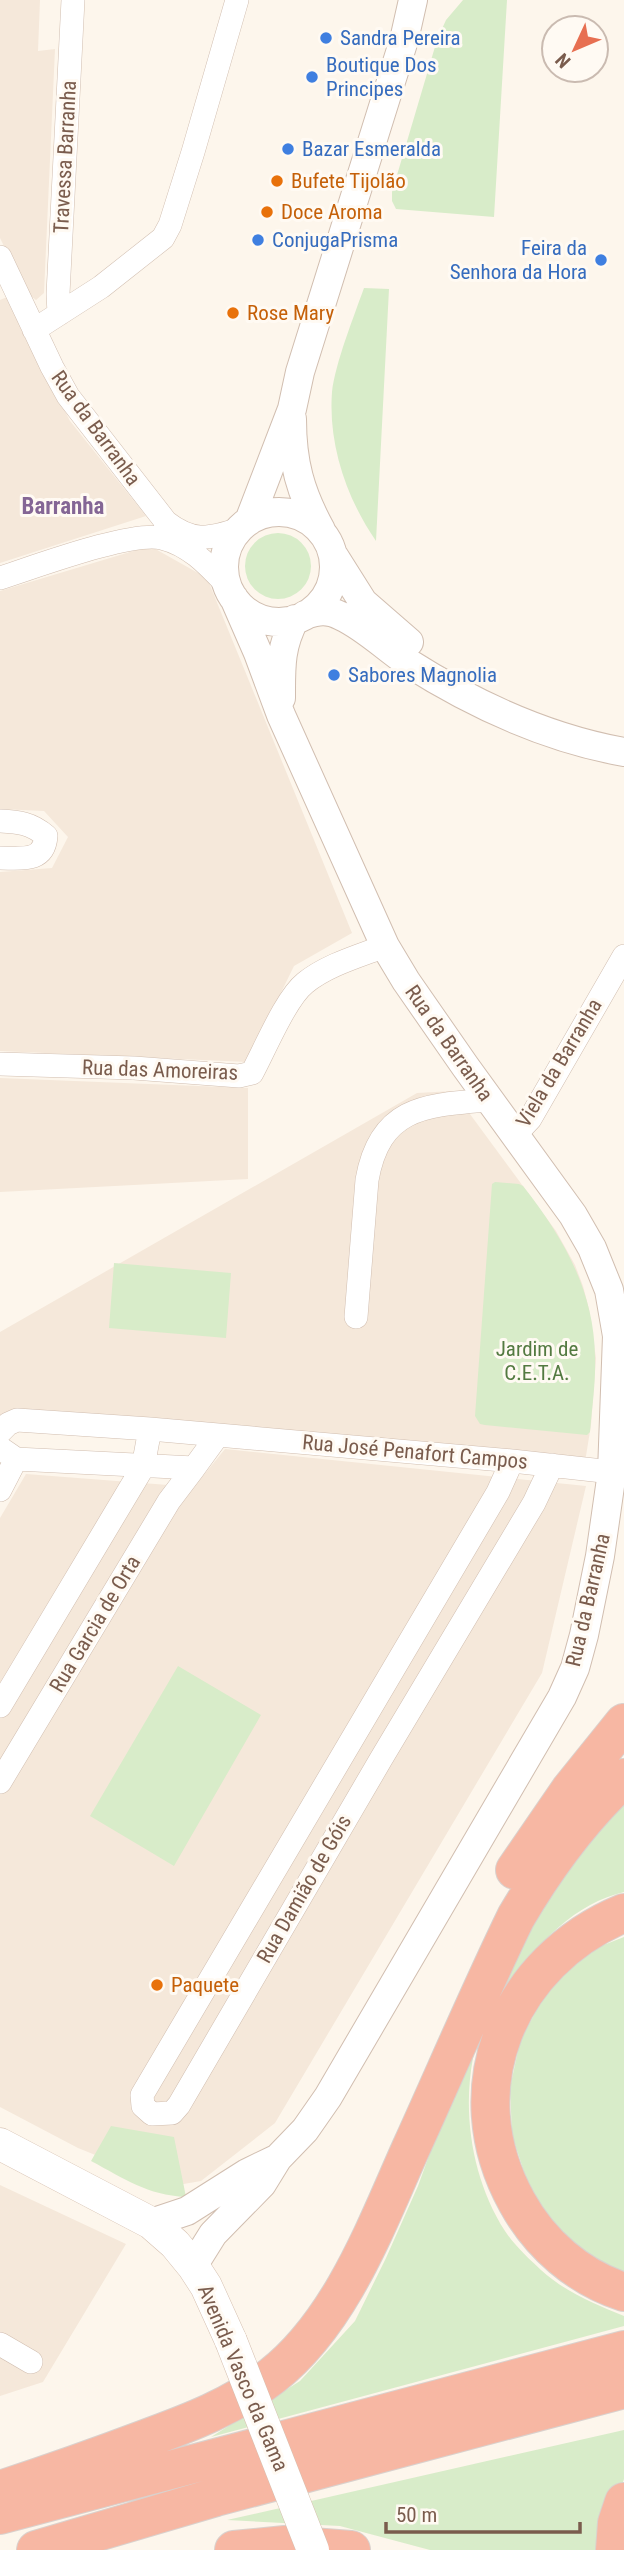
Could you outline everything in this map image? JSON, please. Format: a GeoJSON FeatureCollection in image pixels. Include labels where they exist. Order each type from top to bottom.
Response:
{"type":"FeatureCollection","features":[{"type":"Feature","properties":{"kind":"highway"},"geometry":{"type":"LineString","coordinates":[[334,2306],[428,2052],[496,1903],[520,1859],[542,1827],[624,1723]]}},
{"type":"Feature","properties":{"kind":"highway"},"geometry":{"type":"LineString","coordinates":[[0,2490],[96,2458],[227,2406],[273,2376],[300,2351],[334,2306],[374,2232],[516,1917],[538,1878],[562,1845],[624,1779]]}},
{"type":"Feature","properties":{"kind":"highway"},"geometry":{"type":"LineString","coordinates":[[624,1913],[583,1933],[560,1950],[524,1993],[498,2047],[490,2104],[491,2133],[499,2162],[509,2188],[539,2235],[581,2272],[608,2287],[624,2292]]}},
{"type":"Feature","properties":{"kind":"highway"},"geometry":{"type":"LineString","coordinates":[[0,2515],[624,2350]]}},
{"type":"Feature","properties":{"kind":"highway"},"geometry":{"type":"LineString","coordinates":[[36,2550],[216,2497],[624,2389]]}},
{"type":"Feature","properties":{"kind":"highway"},"geometry":{"type":"LineString","coordinates":[[615,2550],[624,2502]]}},
{"type":"Feature","properties":{"kind":"highway"},"geometry":{"type":"LineString","coordinates":[[234,2550],[285,2544],[351,2550]]}},
{"type":"Feature","properties":{"kind":"main road","name":"Avenida Vasco da Gama"},"geometry":{"type":"LineString","coordinates":[[0,2144],[151,2222],[175,2244],[193,2266],[206,2286],[231,2341],[313,2550]]}},
{"type":"Feature","properties":{"kind":"street","name":"Travessa Barranha"},"geometry":{"type":"LineString","coordinates":[[60,314],[58,294],[73,0]]}},
{"type":"Feature","properties":{"kind":"street"},"geometry":{"type":"LineString","coordinates":[[34,330],[101,287],[163,238],[170,225],[193,152],[237,0]]}},
{"type":"Feature","properties":{"kind":"street"},"geometry":{"type":"LineString","coordinates":[[411,2],[404,40],[300,372],[292,409],[244,525],[232,538],[224,561],[231,591],[256,617],[268,621],[300,617],[322,610],[340,616],[438,681],[500,713],[575,740],[624,752]]}},
{"type":"Feature","properties":{"kind":"street","name":"Rua da Barranha"},"geometry":{"type":"LineString","coordinates":[[0,257],[7,290],[34,330],[68,396],[166,522],[187,536],[202,538],[244,525]]}},
{"type":"Feature","properties":{"kind":"street"},"geometry":{"type":"LineString","coordinates":[[292,409],[292,449],[306,503],[352,588],[382,620],[441,663],[488,688],[531,707],[624,733]]}},
{"type":"Feature","properties":{"kind":"street"},"geometry":{"type":"LineString","coordinates":[[244,525],[273,512],[297,514],[310,521],[328,544],[334,573],[330,586],[317,605],[300,617]]}},
{"type":"Feature","properties":{"kind":"street","name":"Rua da Barranha"},"geometry":{"type":"LineString","coordinates":[[0,578],[146,536],[185,547],[202,559],[231,591],[281,715],[385,946],[406,981],[489,1100],[573,1215],[592,1248],[609,1290],[617,1336],[612,1472],[600,1556],[584,1635],[575,1668],[562,1697],[328,2097],[305,2130],[278,2158],[262,2184],[212,2234],[193,2266]]}},
{"type":"Feature","properties":{"kind":"street","name":"Rua da Barranha"},"geometry":{"type":"LineString","coordinates":[[281,715],[282,656],[285,639],[300,617]]}},
{"type":"Feature","properties":{"kind":"street"},"geometry":{"type":"LineString","coordinates":[[0,821],[22,822],[36,827],[46,836],[45,846],[37,855],[0,858]]}},
{"type":"Feature","properties":{"kind":"street","name":"Rua das Amoreiras"},"geometry":{"type":"LineString","coordinates":[[0,1064],[134,1068],[239,1076],[252,1073],[286,1008],[303,984],[322,972],[385,946]]}},
{"type":"Feature","properties":{"kind":"street","name":"Viela da Barranha"},"geometry":{"type":"LineString","coordinates":[[515,1135],[538,1105],[624,956]]}},
{"type":"Feature","properties":{"kind":"street"},"geometry":{"type":"LineString","coordinates":[[356,1317],[369,1166],[392,1124],[412,1111],[451,1103],[489,1100]]}},
{"type":"Feature","properties":{"kind":"street","name":"Rua José Penafort Campos"},"geometry":{"type":"LineString","coordinates":[[0,1432],[17,1420],[150,1429],[612,1472]]}},
{"type":"Feature","properties":{"kind":"street"},"geometry":{"type":"LineString","coordinates":[[144,1467],[150,1429]]}},
{"type":"Feature","properties":{"kind":"street"},"geometry":{"type":"LineString","coordinates":[[0,1490],[8,1454],[144,1467],[194,1468],[218,1435]]}},
{"type":"Feature","properties":{"kind":"street","name":"Rua Damião de Góis"},"geometry":{"type":"LineString","coordinates":[[512,1461],[498,1492],[142,2095],[143,2106],[152,2114],[172,2113],[179,2105],[534,1503],[552,1465]]}},
{"type":"Feature","properties":{"kind":"street","name":"Rua Garcia de Orta"},"geometry":{"type":"LineString","coordinates":[[0,1706],[144,1467]]}},
{"type":"Feature","properties":{"kind":"street","name":"Rua Garcia de Orta"},"geometry":{"type":"LineString","coordinates":[[0,1782],[169,1501],[194,1468]]}},
{"type":"Feature","properties":{"kind":"street","name":"Rua da Barranha"},"geometry":{"type":"LineString","coordinates":[[151,2222],[187,2211],[247,2173],[278,2158]]}},
{"type":"Feature","properties":{"kind":"street"},"geometry":{"type":"LineString","coordinates":[[0,2344],[32,2362]]}},
{"type":"Feature","properties":{"kind":"shaded area"},"geometry":{"type":"Polygon","coordinates":[[[0,0],[40,0],[38,51],[55,49],[44,293],[36,300],[27,293],[0,238],[0,0]]]}},
{"type":"Feature","properties":{"kind":"shaded area"},"geometry":{"type":"Polygon","coordinates":[[[7,297],[70,421],[146,516],[0,563],[0,300],[7,297]]]}},
{"type":"Feature","properties":{"kind":"shaded area"},"geometry":{"type":"Polygon","coordinates":[[[150,546],[207,578],[352,933],[294,966],[247,1062],[0,1051],[0,872],[52,868],[68,837],[44,811],[0,809],[0,591],[150,546]]]}},
{"type":"Feature","properties":{"kind":"shaded area"},"geometry":{"type":"Polygon","coordinates":[[[0,1078],[248,1088],[248,1179],[0,1192],[0,1078]]]}},
{"type":"Feature","properties":{"kind":"shaded area"},"geometry":{"type":"Polygon","coordinates":[[[453,1091],[556,1231],[583,1286],[596,1358],[585,1462],[0,1417],[0,1332],[417,1093],[453,1091]]]}},
{"type":"Feature","properties":{"kind":"shaded area"},"geometry":{"type":"Polygon","coordinates":[[[225,1449],[586,1486],[542,1673],[275,2123],[201,2181],[172,2186],[78,2148],[0,2107],[0,1518],[26,1474],[194,1487],[225,1449]]]}},
{"type":"Feature","properties":{"kind":"shaded area"},"geometry":{"type":"Polygon","coordinates":[[[0,2185],[126,2244],[43,2382],[0,2396],[0,2185]]]}},
{"type":"Feature","properties":{"kind":"green space"},"geometry":{"type":"Polygon","coordinates":[[[463,0],[507,0],[494,217],[396,209],[392,192],[437,40],[446,20],[463,0]]]}},
{"type":"Feature","properties":{"kind":"green space"},"geometry":{"type":"Polygon","coordinates":[[[364,288],[389,289],[376,541],[348,489],[333,432],[332,412],[332,392],[337,368],[364,288]]]}},
{"type":"Feature","properties":{"kind":"green space"},"geometry":{"type":"Polygon","coordinates":[[[271,533],[285,533],[297,538],[306,547],[311,566],[309,579],[302,590],[285,599],[271,599],[259,594],[250,585],[245,573],[245,559],[250,547],[259,538],[271,533]]]}},
{"type":"Feature","properties":{"kind":"green space","name":"Jardim de C.E.T.A."},"geometry":{"type":"Polygon","coordinates":[[[495,1182],[523,1186],[563,1245],[582,1287],[589,1309],[595,1356],[590,1432],[587,1435],[485,1425],[480,1424],[475,1416],[492,1184],[495,1182]]]}},
{"type":"Feature","properties":{"kind":"green space"},"geometry":{"type":"Polygon","coordinates":[[[114,1263],[231,1273],[226,1338],[109,1328],[114,1263]]]}},
{"type":"Feature","properties":{"kind":"green space"},"geometry":{"type":"Polygon","coordinates":[[[178,1666],[261,1715],[174,1866],[90,1816],[178,1666]]]}},
{"type":"Feature","properties":{"kind":"green space"},"geometry":{"type":"Polygon","coordinates":[[[624,1802],[624,1892],[606,1897],[574,1915],[533,1953],[521,1968],[494,2010],[475,2048],[469,2102],[478,2170],[494,2212],[509,2236],[517,2247],[560,2285],[624,2316],[624,2326],[211,2437],[300,2381],[355,2321],[418,2186],[455,2084],[548,1891],[624,1802]]]}},
{"type":"Feature","properties":{"kind":"green space"},"geometry":{"type":"Polygon","coordinates":[[[624,1937],[624,2277],[588,2259],[550,2223],[527,2181],[512,2135],[510,2088],[520,2041],[549,1987],[596,1948],[624,1937]]]}},
{"type":"Feature","properties":{"kind":"green space"},"geometry":{"type":"Polygon","coordinates":[[[111,2126],[174,2137],[186,2197],[148,2189],[91,2161],[111,2126]]]}},
{"type":"Feature","properties":{"kind":"green space"},"geometry":{"type":"Polygon","coordinates":[[[624,2430],[624,2479],[604,2537],[604,2550],[430,2550],[340,2526],[227,2520],[624,2430]]]}},
{"type":"Feature","properties":{"kind":"place","name":"Sandra Pereira"},"geometry":{"type":"Point","coordinates":[326,38]}},
{"type":"Feature","properties":{"kind":"place","name":"Boutique Dos Principes"},"geometry":{"type":"Point","coordinates":[312,77]}},
{"type":"Feature","properties":{"kind":"place","name":"Bazar Esmeralda"},"geometry":{"type":"Point","coordinates":[288,149]}},
{"type":"Feature","properties":{"kind":"place","name":"Bufete Tijolão"},"geometry":{"type":"Point","coordinates":[277,181]}},
{"type":"Feature","properties":{"kind":"place","name":"Doce Aroma"},"geometry":{"type":"Point","coordinates":[267,212]}},
{"type":"Feature","properties":{"kind":"place","name":"ConjugaPrisma"},"geometry":{"type":"Point","coordinates":[258,240]}},
{"type":"Feature","properties":{"kind":"place","name":"Feira da Senhora da Hora"},"geometry":{"type":"Point","coordinates":[601,260]}},
{"type":"Feature","properties":{"kind":"place","name":"Rose Mary"},"geometry":{"type":"Point","coordinates":[233,313]}},
{"type":"Feature","properties":{"kind":"place","name":"Sabores Magnolia"},"geometry":{"type":"Point","coordinates":[334,675]}},
{"type":"Feature","properties":{"kind":"place","name":"Paquete"},"geometry":{"type":"Point","coordinates":[157,1985]}},
{"type":"Feature","properties":{"kind":"district","name":"Barranha"},"geometry":{"type":"Point","coordinates":[63,506]}}]}
